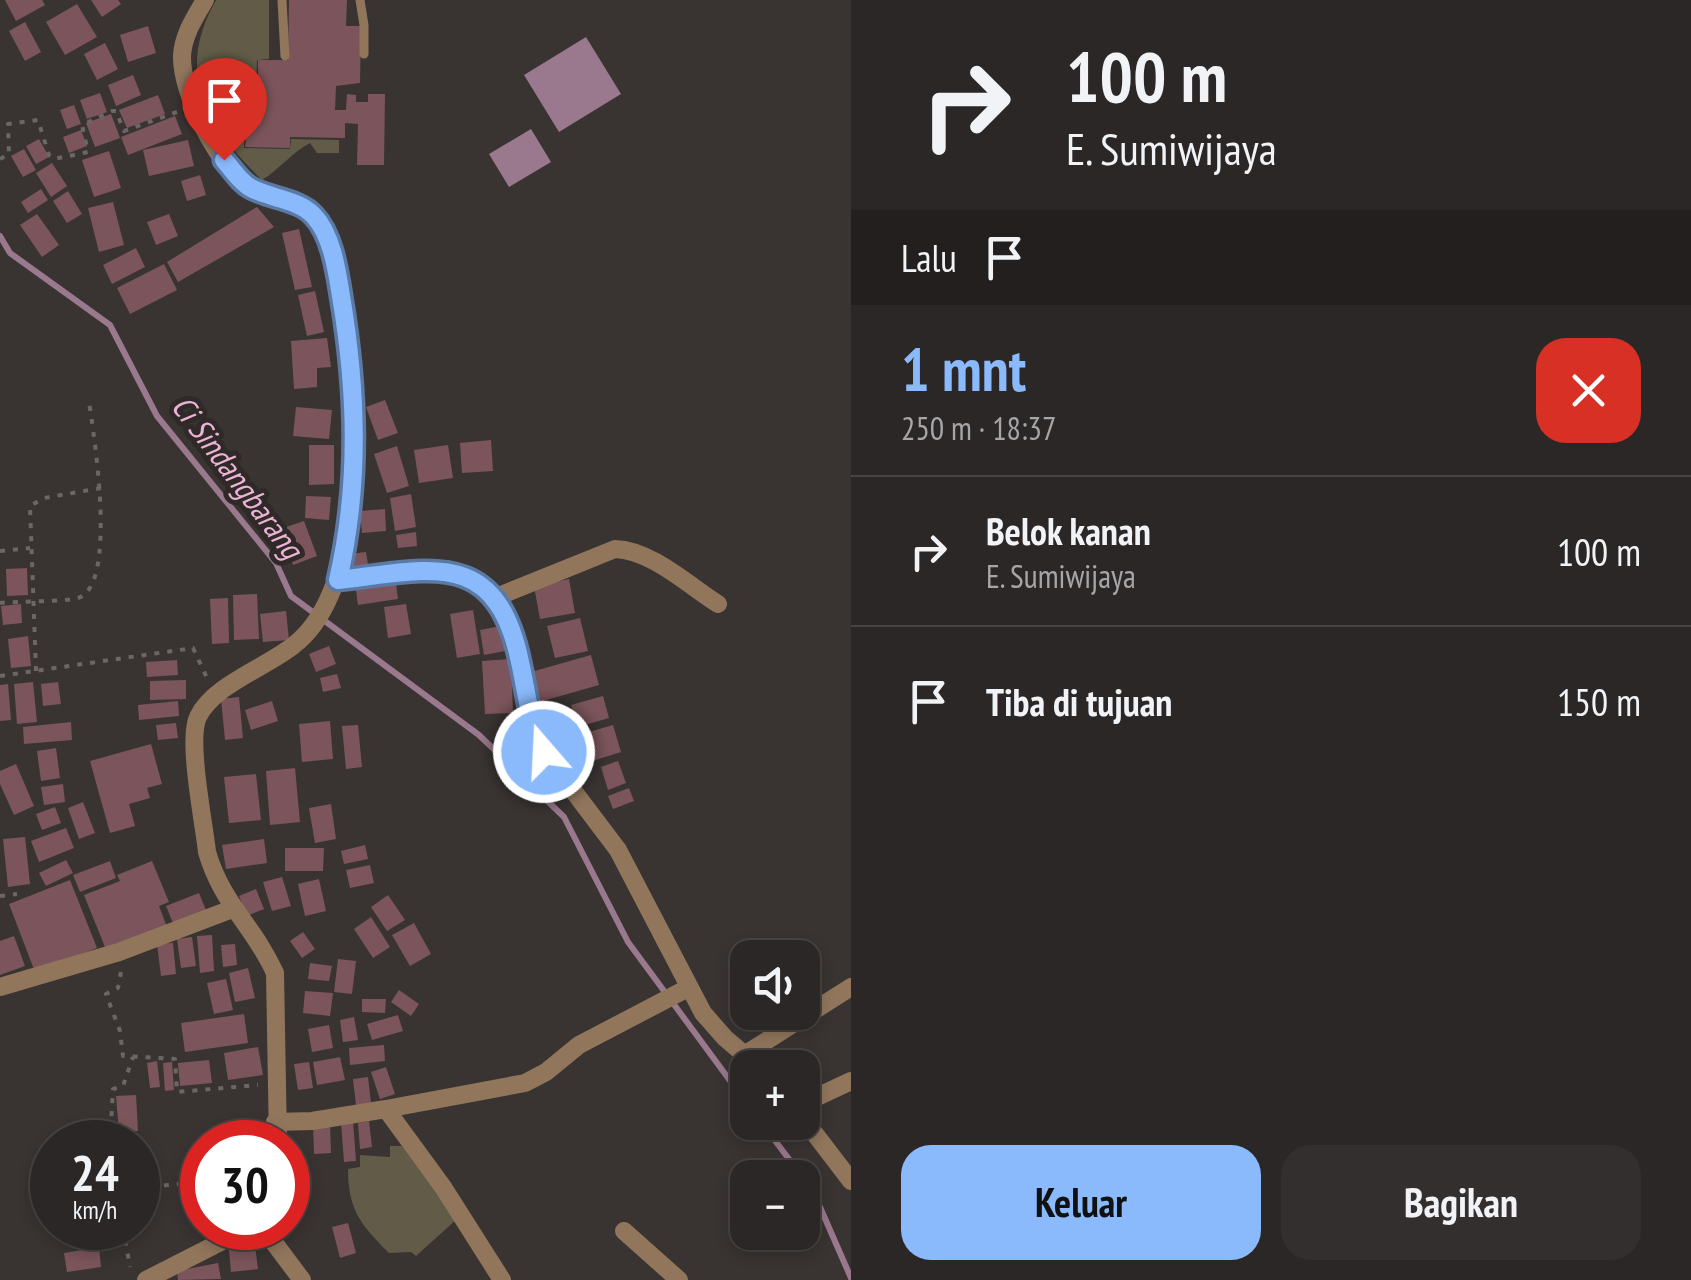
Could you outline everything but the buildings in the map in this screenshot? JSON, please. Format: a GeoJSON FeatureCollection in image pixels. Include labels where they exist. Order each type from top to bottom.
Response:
{"type":"FeatureCollection","features":[{"type":"Feature","properties":{"kind":"street"},"geometry":{"type":"LineString","coordinates":[[205,0],[182,51],[182,68],[194,105],[224,160],[241,180],[312,212],[322,226],[337,272],[352,358],[354,484],[335,585],[291,648],[215,696],[197,718],[193,730],[207,852],[232,910],[264,948],[275,973],[276,1084],[293,1120]]}},
{"type":"Feature","properties":{"kind":"street"},"geometry":{"type":"LineString","coordinates":[[494,598],[615,549],[645,557],[718,604]]}},
{"type":"Feature","properties":{"kind":"street"},"geometry":{"type":"LineString","coordinates":[[335,585],[446,570],[469,579],[494,598],[516,640],[534,731],[544,752],[618,850],[681,993],[739,1050]]}},
{"type":"Feature","properties":{"kind":"street"},"geometry":{"type":"LineString","coordinates":[[0,986],[119,952],[232,910]]}},
{"type":"Feature","properties":{"kind":"street"},"geometry":{"type":"LineString","coordinates":[[752,1050],[851,988]]}},
{"type":"Feature","properties":{"kind":"street"},"geometry":{"type":"LineString","coordinates":[[309,1120],[386,1110],[525,1083],[546,1072],[578,1044],[681,993]]}},
{"type":"Feature","properties":{"kind":"street"},"geometry":{"type":"LineString","coordinates":[[820,1096],[851,1081]]}},
{"type":"Feature","properties":{"kind":"street"},"geometry":{"type":"LineString","coordinates":[[386,1110],[443,1187],[502,1280]]}},
{"type":"Feature","properties":{"kind":"street"},"geometry":{"type":"LineString","coordinates":[[820,1140],[851,1181]]}},
{"type":"Feature","properties":{"kind":"street"},"geometry":{"type":"LineString","coordinates":[[624,1231],[679,1280]]}},
{"type":"Feature","properties":{"kind":"street"},"geometry":{"type":"LineString","coordinates":[[138,1275],[197,1250]]}},
{"type":"Feature","properties":{"kind":"street"},"geometry":{"type":"LineString","coordinates":[[280,1250],[302,1280]]}},
{"type":"Feature","properties":{"kind":"lane"},"geometry":{"type":"LineString","coordinates":[[282,0],[285,56]]}},
{"type":"Feature","properties":{"kind":"lane"},"geometry":{"type":"LineString","coordinates":[[360,0],[364,54]]}},
{"type":"Feature","properties":{"kind":"path"},"geometry":{"type":"LineString","coordinates":[[0,159],[9,154],[8,124],[38,120],[49,155],[54,159],[88,152],[82,125],[112,112],[116,111],[124,131],[194,105]]}},
{"type":"Feature","properties":{"kind":"path"},"geometry":{"type":"LineString","coordinates":[[0,603],[80,598],[91,588],[97,572],[101,488],[89,402]]}},
{"type":"Feature","properties":{"kind":"path"},"geometry":{"type":"LineString","coordinates":[[36,672],[29,513],[35,502],[101,488]]}},
{"type":"Feature","properties":{"kind":"path"},"geometry":{"type":"LineString","coordinates":[[0,551],[30,548]]}},
{"type":"Feature","properties":{"kind":"path"},"geometry":{"type":"LineString","coordinates":[[0,676],[193,648],[215,696]]}},
{"type":"Feature","properties":{"kind":"path"},"geometry":{"type":"LineString","coordinates":[[0,896],[17,894]]}},
{"type":"Feature","properties":{"kind":"path"},"geometry":{"type":"LineString","coordinates":[[119,952],[118,988],[106,994],[120,1031],[123,1056],[175,1059],[178,1092],[276,1084]]}},
{"type":"Feature","properties":{"kind":"path"},"geometry":{"type":"LineString","coordinates":[[111,1120],[113,1088],[123,1086],[133,1056]]}},
{"type":"Feature","properties":{"kind":"path"},"geometry":{"type":"LineString","coordinates":[[130,1250],[138,1275]]}},
{"type":"Feature","properties":{"kind":"shaded area"},"geometry":{"type":"Polygon","coordinates":[[[216,0],[269,0],[269,59],[257,60],[256,98],[241,99],[240,138],[244,139],[244,148],[290,149],[291,139],[339,140],[339,153],[317,153],[310,143],[262,180],[226,140],[212,119],[198,75],[204,27],[216,0]]]}},
{"type":"Feature","properties":{"kind":"shaded area"},"geometry":{"type":"Polygon","coordinates":[[[586,37],[621,94],[559,132],[524,75],[586,37]]]}},
{"type":"Feature","properties":{"kind":"shaded area"},"geometry":{"type":"Polygon","coordinates":[[[531,129],[551,162],[509,187],[489,154],[531,129]]]}},
{"type":"Feature","properties":{"kind":"shaded area"},"geometry":{"type":"Polygon","coordinates":[[[390,1146],[402,1146],[457,1219],[416,1256],[411,1252],[389,1253],[364,1225],[350,1195],[348,1169],[360,1167],[360,1155],[390,1157],[390,1146]]]}},
{"type":"Feature","properties":{"kind":"waterway","name":"Ci Sindangbarang"},"geometry":{"type":"LineString","coordinates":[[0,236],[10,253],[110,325],[157,416],[276,563],[291,596],[479,735],[564,817],[628,942],[730,1081]]}},
{"type":"Feature","properties":{"kind":"waterway","name":"Ci Sindangbarang"},"geometry":{"type":"LineString","coordinates":[[775,1140],[813,1191],[851,1278]]}},
{"type":"Feature","properties":{"kind":"route"},"geometry":{"type":"LineString","coordinates":[[224,160],[252,188],[312,212],[322,226],[337,272],[352,358],[355,433],[354,484],[338,580],[446,570],[469,579],[494,598],[516,640],[530,718],[544,752]]}}]}
